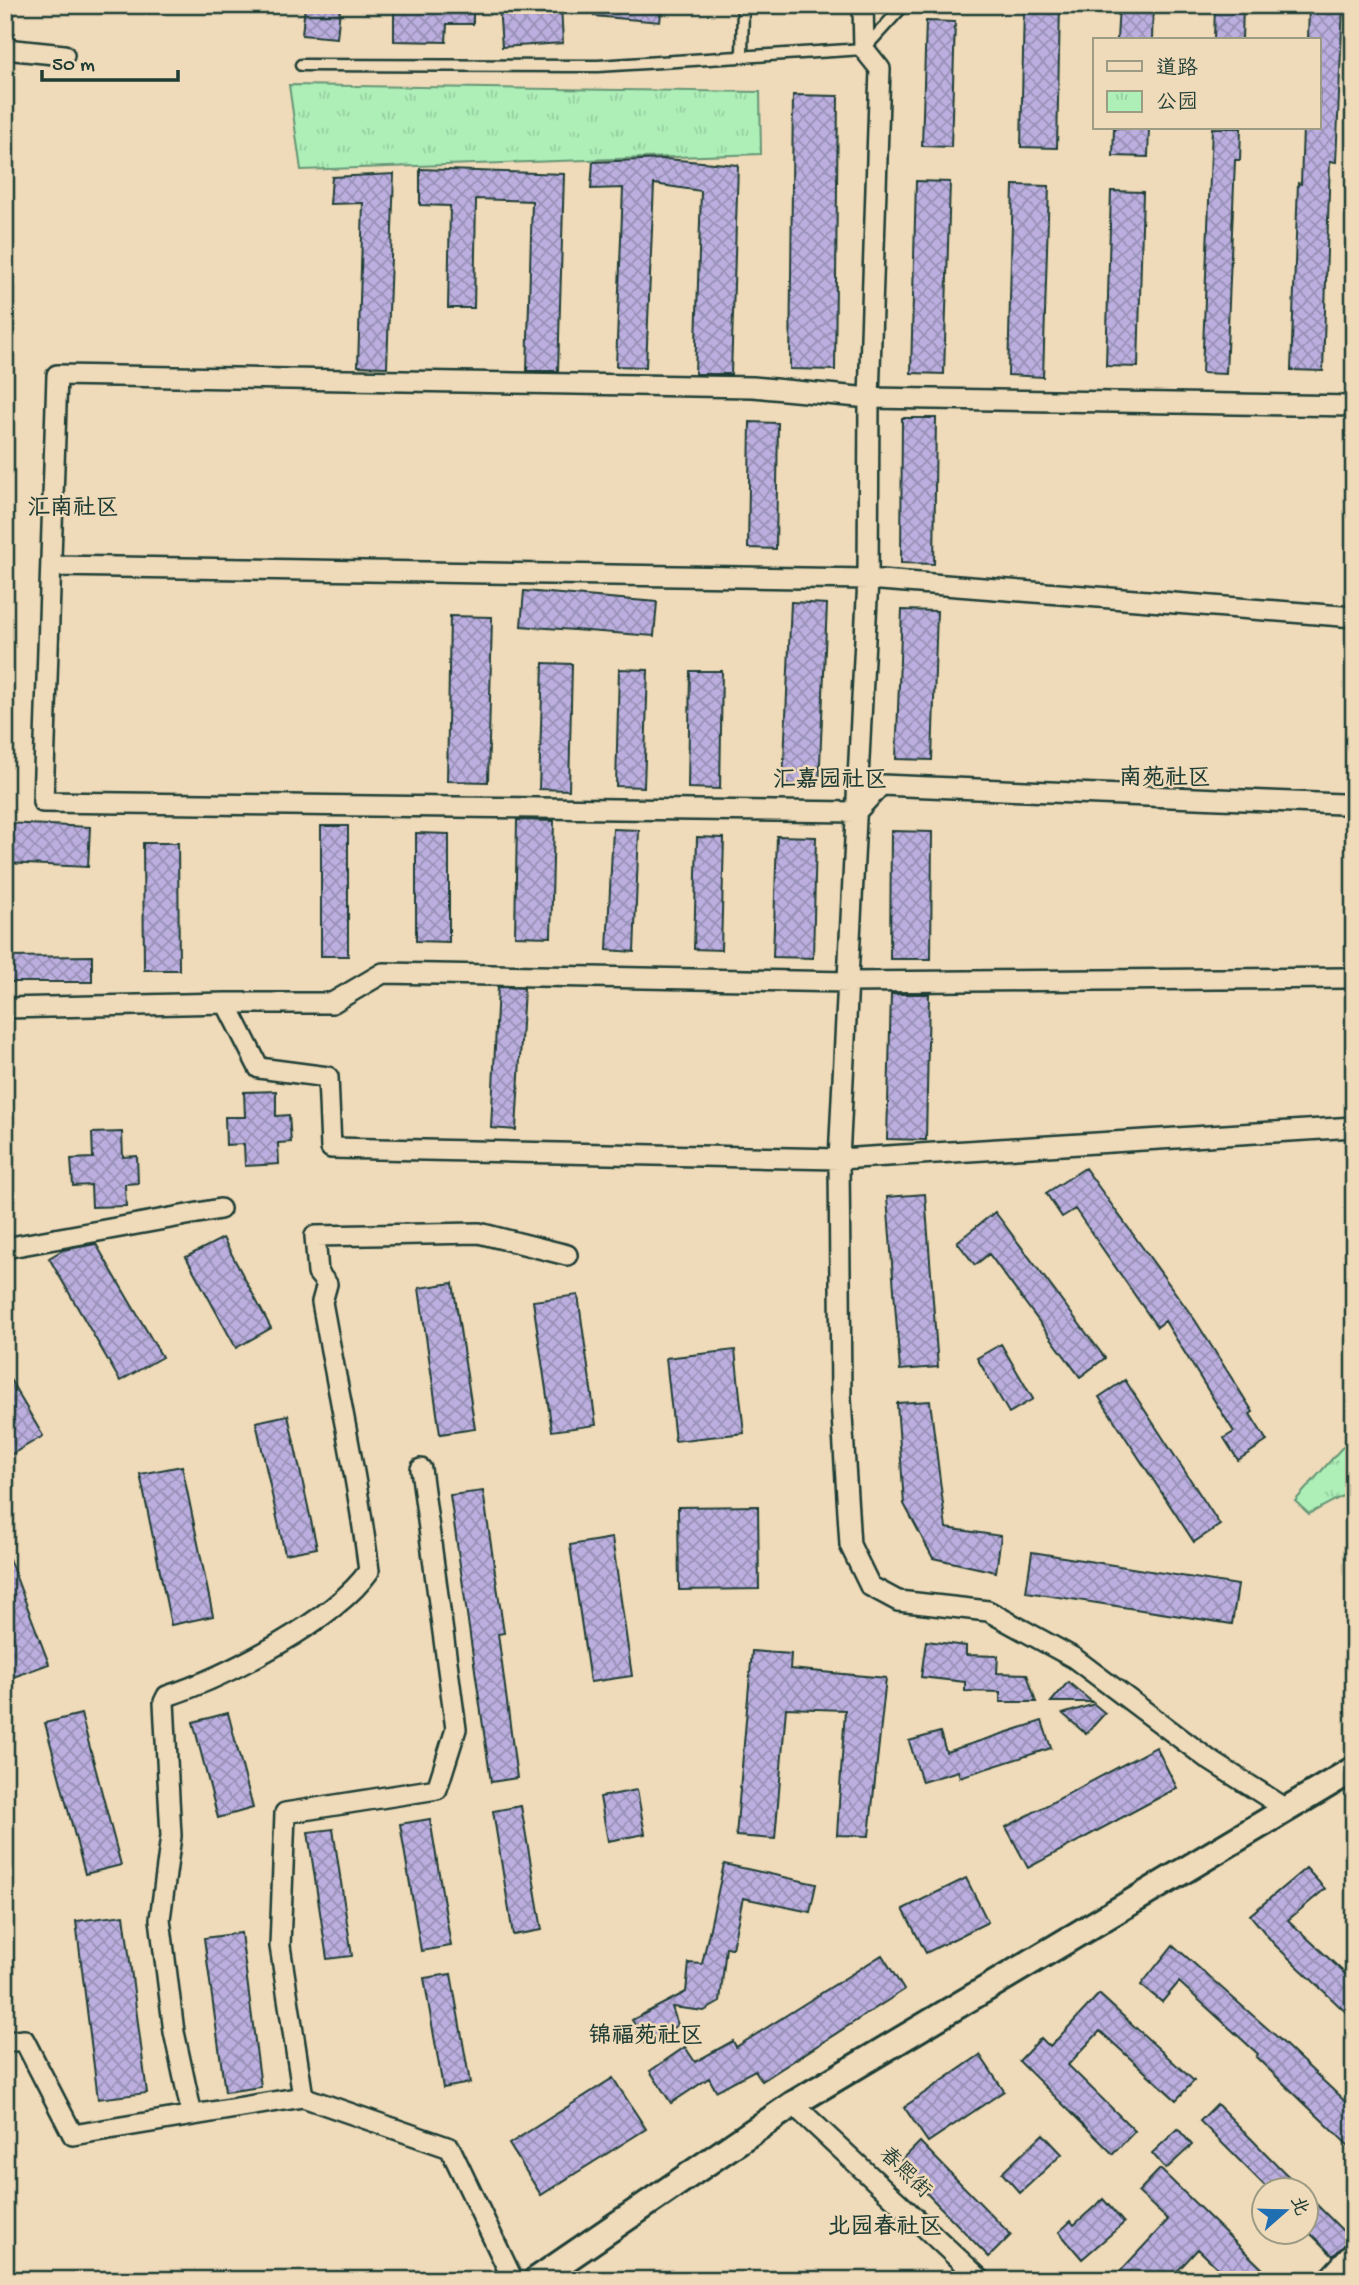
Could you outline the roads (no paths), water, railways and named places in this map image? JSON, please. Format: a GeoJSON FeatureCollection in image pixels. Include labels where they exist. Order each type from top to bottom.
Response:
{"type":"FeatureCollection","features":[{"type":"Feature","properties":{"kind":"street"},"geometry":{"type":"LineString","coordinates":[[863,5],[864,49],[880,69],[869,398],[868,579],[839,1159],[841,1399],[850,1545],[870,1586],[898,1601],[988,1611],[1074,1658],[1208,1759],[1285,1808]]}},
{"type":"Feature","properties":{"kind":"street"},"geometry":{"type":"LineString","coordinates":[[5,48],[64,55]]}},
{"type":"Feature","properties":{"kind":"street"},"geometry":{"type":"LineString","coordinates":[[1341,804],[881,785],[856,812],[43,802],[57,375],[753,387],[869,398],[1354,406]]}},
{"type":"Feature","properties":{"kind":"street"},"geometry":{"type":"LineString","coordinates":[[52,566],[868,579],[1354,617]]}},
{"type":"Feature","properties":{"kind":"street"},"geometry":{"type":"LineString","coordinates":[[5,1008],[332,1003],[383,973],[849,982],[1345,978]]}},
{"type":"Feature","properties":{"kind":"street"},"geometry":{"type":"LineString","coordinates":[[226,1003],[259,1068],[328,1077],[331,1148],[839,1159],[1354,1127]]}},
{"type":"Feature","properties":{"kind":"street"},"geometry":{"type":"LineString","coordinates":[[5,1248],[220,1209]]}},
{"type":"Feature","properties":{"kind":"street"},"geometry":{"type":"LineString","coordinates":[[192,2115],[174,2032],[160,1919],[171,1836],[164,1702],[167,1696],[233,1669],[304,1626],[357,1588],[369,1571],[361,1502],[350,1462],[322,1301],[327,1284],[318,1273],[315,1236],[479,1233],[567,1255]]}},
{"type":"Feature","properties":{"kind":"street"},"geometry":{"type":"LineString","coordinates":[[303,2097],[280,1946],[285,1812],[437,1789],[456,1729],[421,1469]]}},
{"type":"Feature","properties":{"kind":"street"},"geometry":{"type":"LineString","coordinates":[[536,2280],[793,2104],[1354,1769]]}},
{"type":"Feature","properties":{"kind":"street"},"geometry":{"type":"LineString","coordinates":[[5,2042],[24,2040],[73,2135],[303,2097],[450,2148],[513,2280]]}},
{"type":"Feature","properties":{"kind":"street","name":"春熙街"},"geometry":{"type":"LineString","coordinates":[[793,2104],[833,2138],[981,2280]]}},
{"type":"Feature","properties":{"kind":"street"},"geometry":{"type":"LineString","coordinates":[[1327,2280],[1354,2251]]}},
{"type":"Feature","properties":{"kind":"lane"},"geometry":{"type":"LineString","coordinates":[[742,55],[743,5]]}},
{"type":"Feature","properties":{"kind":"lane"},"geometry":{"type":"LineString","coordinates":[[301,65],[598,66],[864,49],[904,5]]}},
{"type":"Feature","properties":{"kind":"district","name":"汇南社区"},"geometry":{"type":"Point","coordinates":[73,509]}},
{"type":"Feature","properties":{"kind":"district","name":"南苑社区"},"geometry":{"type":"Point","coordinates":[1165,779]}},
{"type":"Feature","properties":{"kind":"district","name":"汇嘉园社区"},"geometry":{"type":"Point","coordinates":[830,781]}},
{"type":"Feature","properties":{"kind":"district","name":"锦福苑社区"},"geometry":{"type":"Point","coordinates":[646,2037]}},
{"type":"Feature","properties":{"kind":"district","name":"北园春社区"},"geometry":{"type":"Point","coordinates":[885,2228]}}]}
